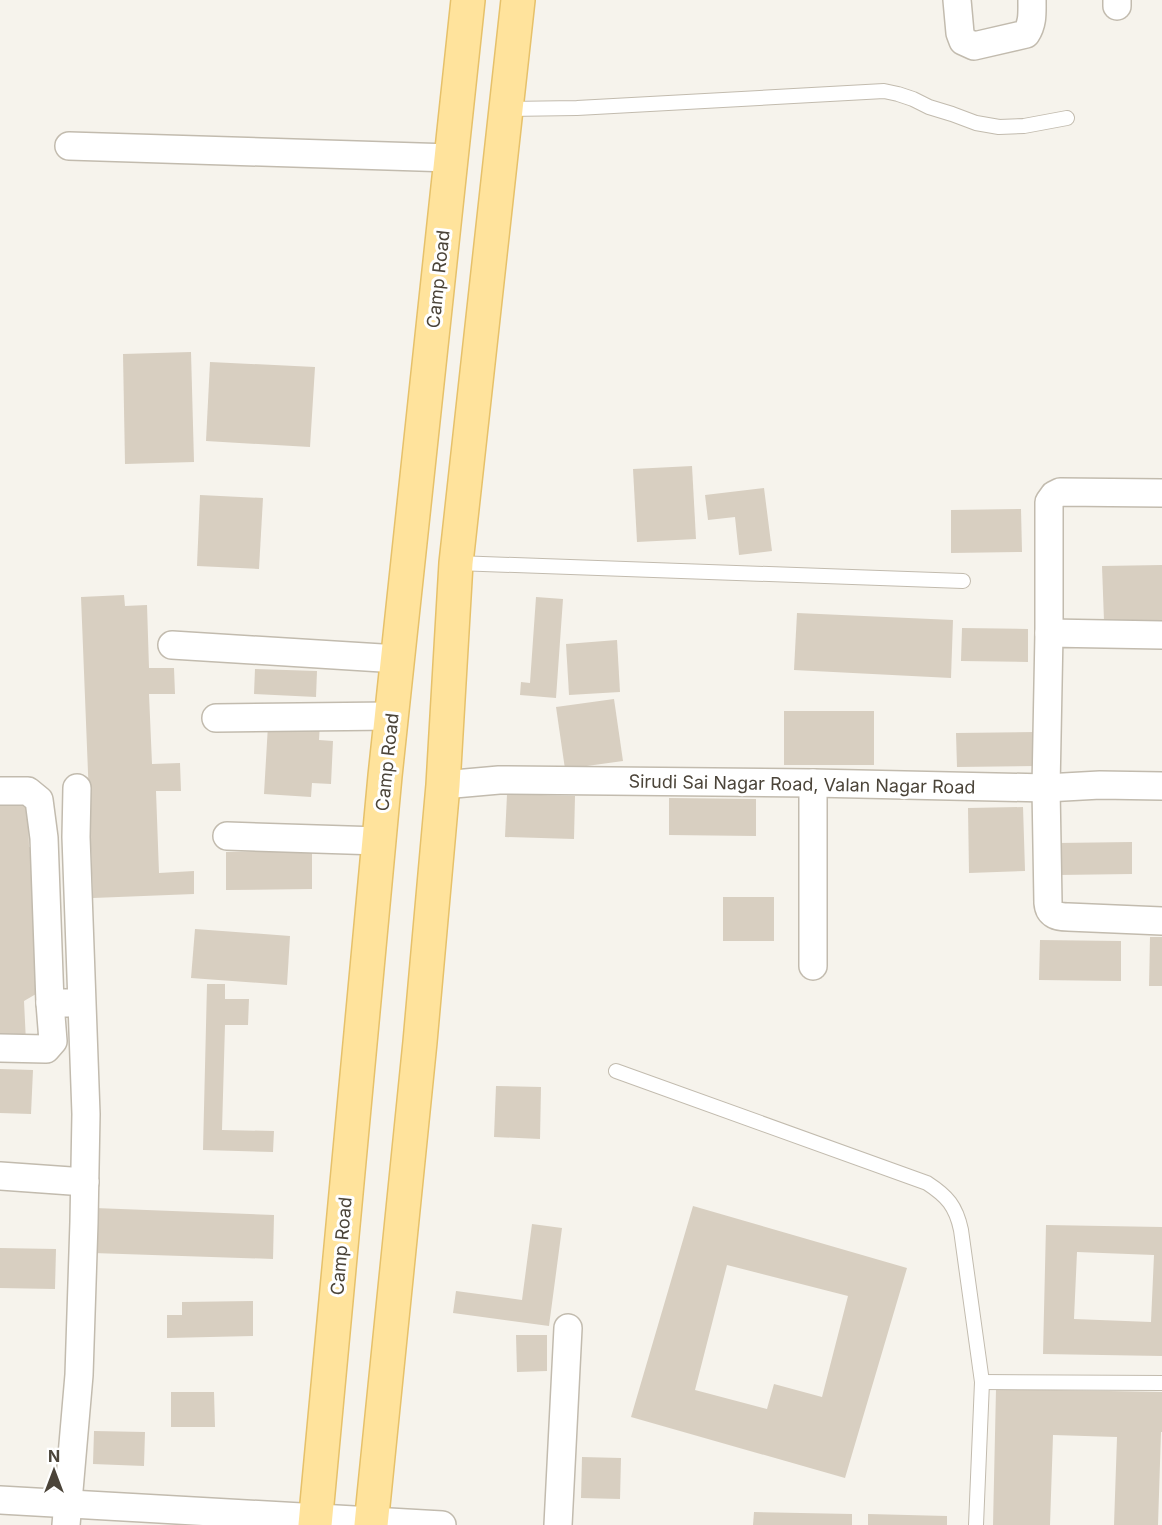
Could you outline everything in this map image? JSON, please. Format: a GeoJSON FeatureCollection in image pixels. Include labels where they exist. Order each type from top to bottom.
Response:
{"type":"FeatureCollection","features":[{"type":"Feature","properties":{"kind":"main road","name":"Camp Road"},"geometry":{"type":"LineString","coordinates":[[315,1521],[379,841],[468,0]]}},
{"type":"Feature","properties":{"kind":"main road"},"geometry":{"type":"LineString","coordinates":[[371,1524],[420,1042],[443,785],[456,563],[518,0]]}},
{"type":"Feature","properties":{"kind":"street"},"geometry":{"type":"LineString","coordinates":[[957,0],[960,33],[963,41],[974,46],[1026,34],[1032,18],[1032,0]]}},
{"type":"Feature","properties":{"kind":"street"},"geometry":{"type":"LineString","coordinates":[[69,146],[451,158]]}},
{"type":"Feature","properties":{"kind":"street"},"geometry":{"type":"LineString","coordinates":[[1162,493],[1060,492],[1053,495],[1049,502],[1046,788],[1048,909],[1051,913],[1068,917],[1162,921]]}},
{"type":"Feature","properties":{"kind":"street"},"geometry":{"type":"LineString","coordinates":[[1049,633],[1162,635]]}},
{"type":"Feature","properties":{"kind":"street"},"geometry":{"type":"LineString","coordinates":[[171,645],[398,659]]}},
{"type":"Feature","properties":{"kind":"street"},"geometry":{"type":"LineString","coordinates":[[216,718],[392,716]]}},
{"type":"Feature","properties":{"kind":"street","name":"Sirudi Sai Nagar Road, Valan Nagar Road"},"geometry":{"type":"LineString","coordinates":[[443,785],[499,780],[1046,788],[1100,785],[1162,786]]}},
{"type":"Feature","properties":{"kind":"street"},"geometry":{"type":"LineString","coordinates":[[813,783],[813,966]]}},
{"type":"Feature","properties":{"kind":"street"},"geometry":{"type":"LineString","coordinates":[[67,1514],[79,1375],[86,1114],[76,837],[77,788]]}},
{"type":"Feature","properties":{"kind":"street"},"geometry":{"type":"LineString","coordinates":[[0,791],[28,791],[39,800],[44,838],[53,1041],[46,1049],[0,1048]]}},
{"type":"Feature","properties":{"kind":"street"},"geometry":{"type":"LineString","coordinates":[[227,836],[379,841]]}},
{"type":"Feature","properties":{"kind":"street"},"geometry":{"type":"LineString","coordinates":[[44,838],[76,837]]}},
{"type":"Feature","properties":{"kind":"street"},"geometry":{"type":"LineString","coordinates":[[50,1003],[82,1004]]}},
{"type":"Feature","properties":{"kind":"street"},"geometry":{"type":"LineString","coordinates":[[0,1176],[85,1182]]}},
{"type":"Feature","properties":{"kind":"street"},"geometry":{"type":"LineString","coordinates":[[558,1525],[568,1328]]}},
{"type":"Feature","properties":{"kind":"street"},"geometry":{"type":"LineString","coordinates":[[0,1500],[67,1514],[442,1525]]}},
{"type":"Feature","properties":{"kind":"lane"},"geometry":{"type":"LineString","coordinates":[[507,109],[577,108],[884,91],[906,96],[929,107],[976,123],[999,127],[1024,126],[1067,118]]}},
{"type":"Feature","properties":{"kind":"lane"},"geometry":{"type":"LineString","coordinates":[[456,563],[963,581]]}},
{"type":"Feature","properties":{"kind":"lane"},"geometry":{"type":"LineString","coordinates":[[616,1071],[927,1183],[944,1194],[950,1201],[958,1219],[982,1382],[976,1525]]}},
{"type":"Feature","properties":{"kind":"lane"},"geometry":{"type":"LineString","coordinates":[[982,1382],[1162,1383]]}},
{"type":"Feature","properties":{"kind":"building"},"geometry":{"type":"Polygon","coordinates":[[[191,352],[194,462],[125,464],[123,354],[191,352]]]}},
{"type":"Feature","properties":{"kind":"building"},"geometry":{"type":"Polygon","coordinates":[[[210,362],[315,367],[310,447],[206,441],[210,362]]]}},
{"type":"Feature","properties":{"kind":"building"},"geometry":{"type":"Polygon","coordinates":[[[692,466],[696,539],[637,542],[633,469],[692,466]]]}},
{"type":"Feature","properties":{"kind":"building"},"geometry":{"type":"Polygon","coordinates":[[[764,488],[772,551],[739,555],[735,517],[708,520],[705,495],[764,488]]]}},
{"type":"Feature","properties":{"kind":"building"},"geometry":{"type":"Polygon","coordinates":[[[200,495],[263,498],[259,569],[197,566],[200,495]]]}},
{"type":"Feature","properties":{"kind":"building"},"geometry":{"type":"Polygon","coordinates":[[[1021,509],[1022,552],[951,553],[951,510],[1021,509]]]}},
{"type":"Feature","properties":{"kind":"building"},"geometry":{"type":"Polygon","coordinates":[[[1162,565],[1162,620],[1104,621],[1102,566],[1162,565]]]}},
{"type":"Feature","properties":{"kind":"building"},"geometry":{"type":"Polygon","coordinates":[[[124,595],[125,606],[147,605],[149,668],[174,668],[175,694],[149,694],[152,764],[180,763],[181,791],[156,791],[159,873],[194,871],[194,894],[93,898],[81,597],[124,595]]]}},
{"type":"Feature","properties":{"kind":"building"},"geometry":{"type":"Polygon","coordinates":[[[536,597],[563,599],[556,698],[520,695],[521,682],[530,683],[536,597]]]}},
{"type":"Feature","properties":{"kind":"building"},"geometry":{"type":"Polygon","coordinates":[[[797,613],[953,620],[951,678],[794,670],[797,613]]]}},
{"type":"Feature","properties":{"kind":"building"},"geometry":{"type":"Polygon","coordinates":[[[962,628],[1028,629],[1028,662],[961,661],[962,628]]]}},
{"type":"Feature","properties":{"kind":"building"},"geometry":{"type":"Polygon","coordinates":[[[617,640],[620,692],[569,695],[566,644],[617,640]]]}},
{"type":"Feature","properties":{"kind":"building"},"geometry":{"type":"Polygon","coordinates":[[[255,669],[317,671],[316,697],[254,694],[255,669]]]}},
{"type":"Feature","properties":{"kind":"building"},"geometry":{"type":"Polygon","coordinates":[[[614,699],[623,761],[565,769],[556,707],[614,699]]]}},
{"type":"Feature","properties":{"kind":"building"},"geometry":{"type":"Polygon","coordinates":[[[784,711],[874,711],[874,765],[784,765],[784,711]]]}},
{"type":"Feature","properties":{"kind":"building"},"geometry":{"type":"Polygon","coordinates":[[[320,723],[319,740],[333,741],[331,784],[312,783],[311,797],[264,794],[268,725],[320,723]]]}},
{"type":"Feature","properties":{"kind":"building"},"geometry":{"type":"Polygon","coordinates":[[[1036,732],[1036,766],[957,767],[956,733],[1036,732]]]}},
{"type":"Feature","properties":{"kind":"building"},"geometry":{"type":"Polygon","coordinates":[[[507,794],[575,796],[574,839],[505,837],[507,794]]]}},
{"type":"Feature","properties":{"kind":"building"},"geometry":{"type":"Polygon","coordinates":[[[669,798],[756,799],[756,836],[669,835],[669,798]]]}},
{"type":"Feature","properties":{"kind":"building"},"geometry":{"type":"Polygon","coordinates":[[[0,803],[28,803],[29,847],[40,849],[36,994],[24,1001],[26,1042],[0,1041],[0,803]]]}},
{"type":"Feature","properties":{"kind":"building"},"geometry":{"type":"Polygon","coordinates":[[[1023,807],[1025,871],[969,873],[968,808],[1023,807]]]}},
{"type":"Feature","properties":{"kind":"building"},"geometry":{"type":"Polygon","coordinates":[[[1132,842],[1132,874],[1058,875],[1057,843],[1132,842]]]}},
{"type":"Feature","properties":{"kind":"building"},"geometry":{"type":"Polygon","coordinates":[[[312,850],[312,889],[226,890],[226,852],[312,850]]]}},
{"type":"Feature","properties":{"kind":"building"},"geometry":{"type":"Polygon","coordinates":[[[723,897],[774,897],[774,941],[723,941],[723,897]]]}},
{"type":"Feature","properties":{"kind":"building"},"geometry":{"type":"Polygon","coordinates":[[[195,929],[290,936],[287,985],[191,978],[195,929]]]}},
{"type":"Feature","properties":{"kind":"building"},"geometry":{"type":"Polygon","coordinates":[[[1150,937],[1162,937],[1162,986],[1149,986],[1150,937]]]}},
{"type":"Feature","properties":{"kind":"building"},"geometry":{"type":"Polygon","coordinates":[[[1040,940],[1121,941],[1121,981],[1039,980],[1040,940]]]}},
{"type":"Feature","properties":{"kind":"building"},"geometry":{"type":"Polygon","coordinates":[[[207,984],[225,984],[225,999],[249,999],[248,1025],[225,1025],[222,1130],[274,1131],[273,1152],[203,1150],[207,984]]]}},
{"type":"Feature","properties":{"kind":"building"},"geometry":{"type":"Polygon","coordinates":[[[0,1069],[33,1070],[31,1114],[0,1113],[0,1069]]]}},
{"type":"Feature","properties":{"kind":"building"},"geometry":{"type":"Polygon","coordinates":[[[496,1086],[541,1087],[540,1139],[494,1137],[496,1086]]]}},
{"type":"Feature","properties":{"kind":"building"},"geometry":{"type":"Polygon","coordinates":[[[693,1206],[907,1268],[845,1478],[631,1417],[693,1206]],[[727,1265],[695,1390],[767,1409],[774,1384],[822,1397],[848,1296],[727,1265]]]}},
{"type":"Feature","properties":{"kind":"building"},"geometry":{"type":"Polygon","coordinates":[[[95,1208],[274,1215],[273,1259],[93,1253],[95,1208]]]}},
{"type":"Feature","properties":{"kind":"building"},"geometry":{"type":"Polygon","coordinates":[[[532,1224],[562,1228],[549,1326],[453,1313],[456,1291],[522,1300],[532,1224]]]}},
{"type":"Feature","properties":{"kind":"building"},"geometry":{"type":"Polygon","coordinates":[[[1046,1225],[1162,1227],[1162,1356],[1043,1354],[1046,1225]],[[1077,1252],[1074,1319],[1151,1322],[1154,1255],[1077,1252]]]}},
{"type":"Feature","properties":{"kind":"building"},"geometry":{"type":"Polygon","coordinates":[[[0,1248],[56,1249],[55,1289],[0,1288],[0,1248]]]}},
{"type":"Feature","properties":{"kind":"building"},"geometry":{"type":"Polygon","coordinates":[[[253,1301],[253,1336],[167,1338],[167,1315],[182,1315],[182,1302],[253,1301]]]}},
{"type":"Feature","properties":{"kind":"building"},"geometry":{"type":"Polygon","coordinates":[[[516,1335],[547,1335],[547,1371],[517,1372],[516,1335]]]}},
{"type":"Feature","properties":{"kind":"building"},"geometry":{"type":"Polygon","coordinates":[[[996,1389],[1162,1392],[1158,1525],[1114,1525],[1117,1437],[1053,1435],[1050,1525],[993,1525],[996,1389]]]}},
{"type":"Feature","properties":{"kind":"building"},"geometry":{"type":"Polygon","coordinates":[[[171,1392],[214,1392],[215,1427],[171,1427],[171,1392]]]}},
{"type":"Feature","properties":{"kind":"building"},"geometry":{"type":"Polygon","coordinates":[[[94,1431],[145,1432],[144,1466],[93,1464],[94,1431]]]}},
{"type":"Feature","properties":{"kind":"building"},"geometry":{"type":"Polygon","coordinates":[[[582,1457],[621,1458],[620,1499],[581,1498],[582,1457]]]}},
{"type":"Feature","properties":{"kind":"building"},"geometry":{"type":"Polygon","coordinates":[[[754,1512],[852,1514],[852,1525],[753,1525],[754,1512]]]}},
{"type":"Feature","properties":{"kind":"building"},"geometry":{"type":"Polygon","coordinates":[[[868,1514],[947,1516],[947,1525],[868,1525],[868,1514]]]}}]}
